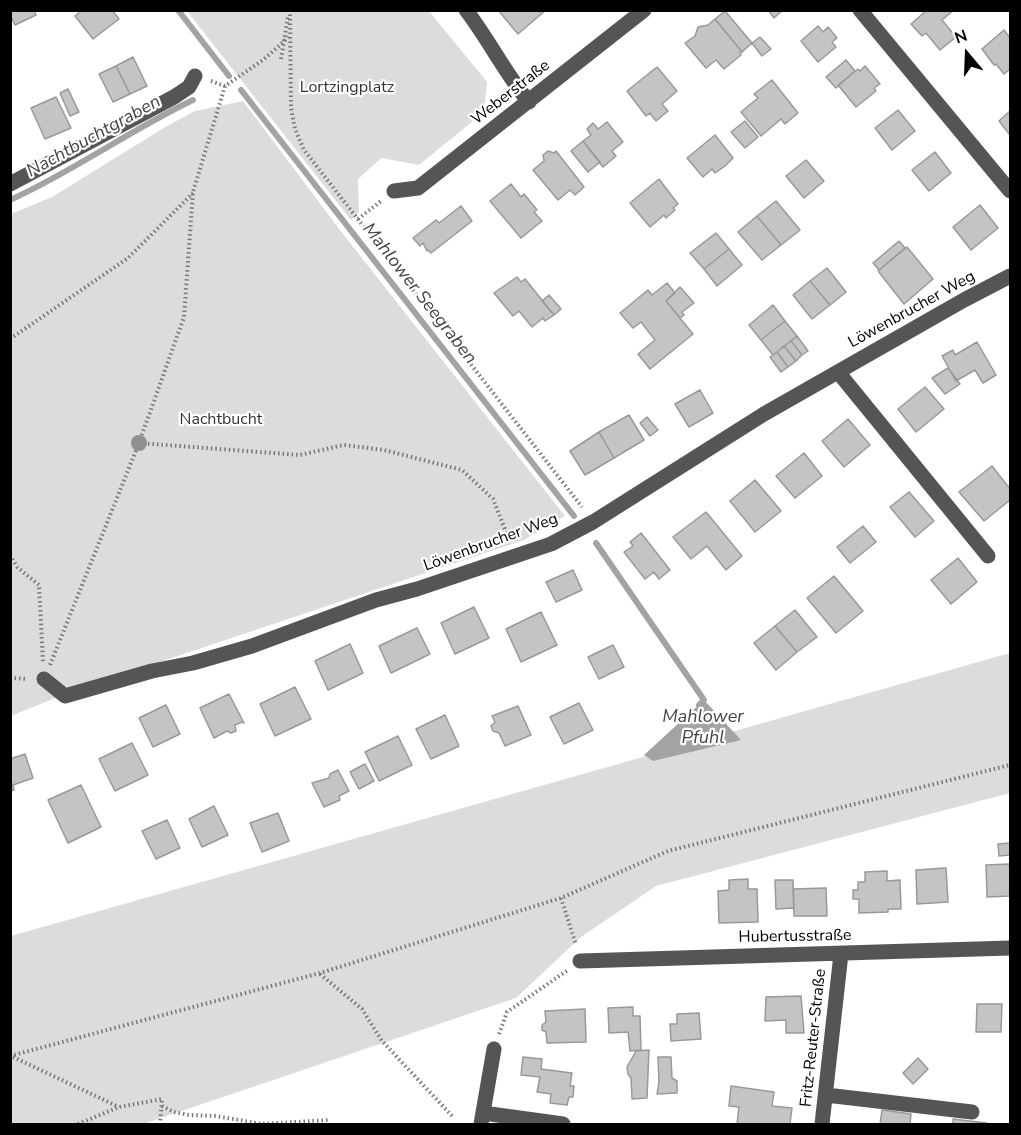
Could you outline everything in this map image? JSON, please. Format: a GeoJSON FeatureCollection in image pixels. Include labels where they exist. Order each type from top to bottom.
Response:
{"type":"FeatureCollection","features":[{"type":"Feature","properties":{"kind":"street"},"geometry":{"type":"LineString","coordinates":[[466,10],[508,76],[529,102]]}},
{"type":"Feature","properties":{"kind":"street","name":"Weberstraße"},"geometry":{"type":"LineString","coordinates":[[394,191],[418,188],[644,10]]}},
{"type":"Feature","properties":{"kind":"street"},"geometry":{"type":"LineString","coordinates":[[860,10],[1011,191]]}},
{"type":"Feature","properties":{"kind":"street"},"geometry":{"type":"LineString","coordinates":[[10,184],[174,97],[189,87],[195,76]]}},
{"type":"Feature","properties":{"kind":"street","name":"Löwenbrucher Weg"},"geometry":{"type":"LineString","coordinates":[[44,679],[65,696],[152,671],[193,663],[252,646],[366,603],[417,589],[551,544],[593,522],[736,430],[964,300],[1011,276]]}},
{"type":"Feature","properties":{"kind":"street"},"geometry":{"type":"LineString","coordinates":[[838,372],[988,556]]}},
{"type":"Feature","properties":{"kind":"street","name":"Hubertusstraße"},"geometry":{"type":"LineString","coordinates":[[580,961],[1011,948]]}},
{"type":"Feature","properties":{"kind":"street","name":"Fritz-Reuter-Straße"},"geometry":{"type":"LineString","coordinates":[[822,1125],[841,954]]}},
{"type":"Feature","properties":{"kind":"street"},"geometry":{"type":"LineString","coordinates":[[494,1049],[482,1119],[562,1125]]}},
{"type":"Feature","properties":{"kind":"street"},"geometry":{"type":"LineString","coordinates":[[826,1095],[972,1112]]}},
{"type":"Feature","properties":{"kind":"path"},"geometry":{"type":"LineString","coordinates":[[289,10],[291,108],[295,129],[304,150],[582,507]]}},
{"type":"Feature","properties":{"kind":"path"},"geometry":{"type":"LineString","coordinates":[[281,59],[289,10]]}},
{"type":"Feature","properties":{"kind":"path"},"geometry":{"type":"LineString","coordinates":[[44,679],[139,443],[184,317],[193,192],[225,86],[263,60],[289,37]]}},
{"type":"Feature","properties":{"kind":"path"},"geometry":{"type":"LineString","coordinates":[[358,219],[394,191]]}},
{"type":"Feature","properties":{"kind":"path"},"geometry":{"type":"LineString","coordinates":[[10,339],[128,258],[193,192]]}},
{"type":"Feature","properties":{"kind":"path"},"geometry":{"type":"LineString","coordinates":[[139,443],[300,455],[344,445],[384,450],[462,470],[493,499],[515,557]]}},
{"type":"Feature","properties":{"kind":"path"},"geometry":{"type":"LineString","coordinates":[[10,555],[17,567],[39,585],[44,679]]}},
{"type":"Feature","properties":{"kind":"path"},"geometry":{"type":"LineString","coordinates":[[11,1056],[320,973],[561,898],[668,851],[1011,765]]}},
{"type":"Feature","properties":{"kind":"path"},"geometry":{"type":"LineString","coordinates":[[494,1049],[507,1012],[580,961],[561,898]]}},
{"type":"Feature","properties":{"kind":"path"},"geometry":{"type":"LineString","coordinates":[[320,973],[362,1009],[382,1041],[454,1118]]}},
{"type":"Feature","properties":{"kind":"path"},"geometry":{"type":"LineString","coordinates":[[11,1056],[119,1107]]}},
{"type":"Feature","properties":{"kind":"path"},"geometry":{"type":"LineString","coordinates":[[78,1125],[119,1107],[162,1099],[160,1125]]}},
{"type":"Feature","properties":{"kind":"path"},"geometry":{"type":"LineString","coordinates":[[162,1106],[174,1112],[189,1115],[216,1116],[262,1124],[328,1120]]}},
{"type":"Feature","properties":{"kind":"green space","name":"Lortzingplatz"},"geometry":{"type":"Polygon","coordinates":[[[187,11],[429,11],[487,82],[484,112],[419,165],[381,158],[358,179],[359,212],[351,220],[187,11]]]}},
{"type":"Feature","properties":{"kind":"green space","name":"Nachtbucht"},"geometry":{"type":"Polygon","coordinates":[[[243,101],[343,234],[565,516],[524,540],[70,692],[11,716],[11,214],[52,197],[195,111],[243,101]]]}},
{"type":"Feature","properties":{"kind":"green space"},"geometry":{"type":"Polygon","coordinates":[[[1010,653],[1010,793],[656,886],[581,937],[516,998],[143,1124],[11,1124],[11,936],[1010,653]]]}},
{"type":"Feature","properties":{"kind":"water","name":"Mahlower Pfuhl"},"geometry":{"type":"Polygon","coordinates":[[[704,700],[741,740],[653,761],[644,755],[704,700]]]}},
{"type":"Feature","properties":{"kind":"building"},"geometry":{"type":"Polygon","coordinates":[[[10,10],[34,10],[36,15],[15,25],[10,10]]]}},
{"type":"Feature","properties":{"kind":"building"},"geometry":{"type":"Polygon","coordinates":[[[82,10],[112,10],[119,19],[93,39],[75,16],[82,10]]]}},
{"type":"Feature","properties":{"kind":"building"},"geometry":{"type":"Polygon","coordinates":[[[498,10],[546,10],[518,34],[498,10]]]}},
{"type":"Feature","properties":{"kind":"building"},"geometry":{"type":"Polygon","coordinates":[[[768,10],[783,10],[774,18],[768,10]]]}},
{"type":"Feature","properties":{"kind":"building"},"geometry":{"type":"Polygon","coordinates":[[[927,10],[954,10],[942,20],[956,37],[940,50],[926,33],[922,36],[911,24],[927,10]]]}},
{"type":"Feature","properties":{"kind":"building"},"geometry":{"type":"Polygon","coordinates":[[[725,11],[752,43],[742,52],[715,19],[725,11]]]}},
{"type":"Feature","properties":{"kind":"building"},"geometry":{"type":"Polygon","coordinates":[[[715,19],[742,52],[724,69],[716,60],[706,68],[685,43],[695,36],[698,27],[708,25],[715,19]]]}},
{"type":"Feature","properties":{"kind":"building"},"geometry":{"type":"Polygon","coordinates":[[[818,26],[823,32],[828,27],[837,38],[832,42],[836,47],[818,62],[801,41],[818,26]]]}},
{"type":"Feature","properties":{"kind":"building"},"geometry":{"type":"Polygon","coordinates":[[[1004,30],[1010,38],[1010,69],[1004,74],[982,49],[1004,30]]]}},
{"type":"Feature","properties":{"kind":"building"},"geometry":{"type":"Polygon","coordinates":[[[760,37],[771,49],[762,56],[752,43],[760,37]]]}},
{"type":"Feature","properties":{"kind":"building"},"geometry":{"type":"Polygon","coordinates":[[[133,57],[147,86],[130,94],[116,66],[133,57]]]}},
{"type":"Feature","properties":{"kind":"building"},"geometry":{"type":"Polygon","coordinates":[[[846,60],[855,71],[836,88],[826,77],[846,60]]]}},
{"type":"Feature","properties":{"kind":"building"},"geometry":{"type":"Polygon","coordinates":[[[116,66],[130,94],[113,102],[99,74],[116,66]]]}},
{"type":"Feature","properties":{"kind":"building"},"geometry":{"type":"Polygon","coordinates":[[[865,66],[880,84],[874,88],[876,91],[856,107],[838,85],[865,66]]]}},
{"type":"Feature","properties":{"kind":"building"},"geometry":{"type":"Polygon","coordinates":[[[657,67],[677,91],[662,104],[668,111],[656,121],[650,113],[646,116],[627,91],[657,67]]]}},
{"type":"Feature","properties":{"kind":"building"},"geometry":{"type":"Polygon","coordinates":[[[772,80],[798,113],[785,124],[781,119],[761,136],[741,112],[758,98],[754,94],[772,80]]]}},
{"type":"Feature","properties":{"kind":"building"},"geometry":{"type":"Polygon","coordinates":[[[68,89],[79,112],[70,116],[60,93],[68,89]]]}},
{"type":"Feature","properties":{"kind":"building"},"geometry":{"type":"Polygon","coordinates":[[[56,97],[71,128],[45,139],[31,108],[56,97]]]}},
{"type":"Feature","properties":{"kind":"building"},"geometry":{"type":"Polygon","coordinates":[[[898,110],[915,131],[892,150],[875,128],[898,110]]]}},
{"type":"Feature","properties":{"kind":"building"},"geometry":{"type":"Polygon","coordinates":[[[1010,111],[1010,135],[999,121],[1010,111]]]}},
{"type":"Feature","properties":{"kind":"building"},"geometry":{"type":"Polygon","coordinates":[[[745,121],[758,137],[745,148],[731,132],[745,121]]]}},
{"type":"Feature","properties":{"kind":"building"},"geometry":{"type":"Polygon","coordinates":[[[607,122],[623,142],[612,151],[616,156],[603,167],[583,141],[591,135],[587,129],[593,123],[598,129],[607,122]]]}},
{"type":"Feature","properties":{"kind":"building"},"geometry":{"type":"Polygon","coordinates":[[[715,135],[733,158],[715,173],[712,169],[703,177],[687,158],[715,135]]]}},
{"type":"Feature","properties":{"kind":"building"},"geometry":{"type":"Polygon","coordinates":[[[583,141],[600,162],[588,172],[571,151],[583,141]]]}},
{"type":"Feature","properties":{"kind":"building"},"geometry":{"type":"Polygon","coordinates":[[[548,151],[554,153],[556,151],[584,187],[575,195],[570,190],[558,200],[533,170],[544,161],[543,155],[548,151]]]}},
{"type":"Feature","properties":{"kind":"building"},"geometry":{"type":"Polygon","coordinates":[[[935,152],[951,173],[929,191],[912,170],[935,152]]]}},
{"type":"Feature","properties":{"kind":"building"},"geometry":{"type":"Polygon","coordinates":[[[806,160],[824,181],[804,198],[786,176],[806,160]]]}},
{"type":"Feature","properties":{"kind":"building"},"geometry":{"type":"Polygon","coordinates":[[[659,179],[678,204],[666,218],[664,215],[650,227],[630,203],[659,179]]]}},
{"type":"Feature","properties":{"kind":"building"},"geometry":{"type":"Polygon","coordinates":[[[511,184],[521,197],[524,194],[537,210],[534,212],[542,221],[521,238],[490,201],[511,184]]]}},
{"type":"Feature","properties":{"kind":"building"},"geometry":{"type":"Polygon","coordinates":[[[776,201],[800,230],[781,245],[757,216],[776,201]]]}},
{"type":"Feature","properties":{"kind":"building"},"geometry":{"type":"Polygon","coordinates":[[[980,205],[998,228],[971,250],[953,227],[980,205]]]}},
{"type":"Feature","properties":{"kind":"building"},"geometry":{"type":"Polygon","coordinates":[[[461,206],[472,221],[431,253],[427,251],[423,243],[420,246],[413,238],[436,220],[439,223],[461,206]]]}},
{"type":"Feature","properties":{"kind":"building"},"geometry":{"type":"Polygon","coordinates":[[[757,216],[781,245],[762,260],[738,232],[757,216]]]}},
{"type":"Feature","properties":{"kind":"building"},"geometry":{"type":"Polygon","coordinates":[[[716,233],[729,249],[704,269],[690,253],[716,233]]]}},
{"type":"Feature","properties":{"kind":"building"},"geometry":{"type":"Polygon","coordinates":[[[899,241],[905,248],[879,270],[873,263],[899,241]]]}},
{"type":"Feature","properties":{"kind":"building"},"geometry":{"type":"Polygon","coordinates":[[[907,247],[933,279],[904,304],[878,271],[907,247]]]}},
{"type":"Feature","properties":{"kind":"building"},"geometry":{"type":"Polygon","coordinates":[[[729,249],[742,265],[717,286],[704,269],[729,249]]]}},
{"type":"Feature","properties":{"kind":"building"},"geometry":{"type":"Polygon","coordinates":[[[827,268],[846,292],[830,305],[810,281],[827,268]]]}},
{"type":"Feature","properties":{"kind":"building"},"geometry":{"type":"Polygon","coordinates":[[[517,277],[521,282],[525,279],[554,315],[545,321],[543,318],[532,327],[519,311],[513,316],[494,293],[517,277]]]}},
{"type":"Feature","properties":{"kind":"building"},"geometry":{"type":"Polygon","coordinates":[[[810,281],[830,305],[812,319],[793,295],[810,281]]]}},
{"type":"Feature","properties":{"kind":"building"},"geometry":{"type":"Polygon","coordinates":[[[667,283],[675,293],[666,301],[693,334],[650,369],[638,354],[655,340],[641,322],[633,328],[620,313],[648,290],[652,295],[667,283]]]}},
{"type":"Feature","properties":{"kind":"building"},"geometry":{"type":"Polygon","coordinates":[[[680,287],[694,303],[682,312],[684,315],[680,318],[666,301],[680,287]]]}},
{"type":"Feature","properties":{"kind":"building"},"geometry":{"type":"Polygon","coordinates":[[[549,295],[561,309],[554,315],[542,301],[549,295]]]}},
{"type":"Feature","properties":{"kind":"building"},"geometry":{"type":"Polygon","coordinates":[[[773,305],[785,321],[761,340],[749,325],[773,305]]]}},
{"type":"Feature","properties":{"kind":"building"},"geometry":{"type":"Polygon","coordinates":[[[785,321],[797,336],[773,355],[761,340],[785,321]]]}},
{"type":"Feature","properties":{"kind":"building"},"geometry":{"type":"Polygon","coordinates":[[[797,336],[808,351],[802,355],[791,341],[797,336]]]}},
{"type":"Feature","properties":{"kind":"building"},"geometry":{"type":"Polygon","coordinates":[[[791,341],[802,355],[796,361],[784,346],[791,341]]]}},
{"type":"Feature","properties":{"kind":"building"},"geometry":{"type":"Polygon","coordinates":[[[977,342],[996,375],[983,383],[975,370],[956,381],[942,356],[953,350],[955,355],[977,342]]]}},
{"type":"Feature","properties":{"kind":"building"},"geometry":{"type":"Polygon","coordinates":[[[784,346],[796,361],[788,367],[777,352],[784,346]]]}},
{"type":"Feature","properties":{"kind":"building"},"geometry":{"type":"Polygon","coordinates":[[[777,352],[788,367],[781,372],[770,357],[777,352]]]}},
{"type":"Feature","properties":{"kind":"building"},"geometry":{"type":"Polygon","coordinates":[[[948,368],[960,384],[945,394],[932,378],[948,368]]]}},
{"type":"Feature","properties":{"kind":"building"},"geometry":{"type":"Polygon","coordinates":[[[925,387],[944,409],[916,432],[898,409],[925,387]]]}},
{"type":"Feature","properties":{"kind":"building"},"geometry":{"type":"Polygon","coordinates":[[[700,390],[713,413],[689,427],[675,404],[700,390]]]}},
{"type":"Feature","properties":{"kind":"building"},"geometry":{"type":"Polygon","coordinates":[[[629,415],[644,440],[614,458],[599,432],[629,415]]]}},
{"type":"Feature","properties":{"kind":"building"},"geometry":{"type":"Polygon","coordinates":[[[647,417],[658,430],[650,436],[640,423],[647,417]]]}},
{"type":"Feature","properties":{"kind":"building"},"geometry":{"type":"Polygon","coordinates":[[[848,419],[870,445],[844,467],[822,441],[848,419]]]}},
{"type":"Feature","properties":{"kind":"building"},"geometry":{"type":"Polygon","coordinates":[[[599,432],[614,458],[585,475],[570,451],[599,432]]]}},
{"type":"Feature","properties":{"kind":"building"},"geometry":{"type":"Polygon","coordinates":[[[804,453],[822,476],[795,498],[776,476],[804,453]]]}},
{"type":"Feature","properties":{"kind":"building"},"geometry":{"type":"Polygon","coordinates":[[[992,466],[1010,489],[1010,500],[984,521],[959,492],[992,466]]]}},
{"type":"Feature","properties":{"kind":"building"},"geometry":{"type":"Polygon","coordinates":[[[755,480],[781,511],[755,532],[730,501],[755,480]]]}},
{"type":"Feature","properties":{"kind":"building"},"geometry":{"type":"Polygon","coordinates":[[[909,492],[934,521],[915,537],[890,507],[909,492]]]}},
{"type":"Feature","properties":{"kind":"building"},"geometry":{"type":"Polygon","coordinates":[[[706,512],[742,556],[726,570],[707,546],[691,559],[673,537],[706,512]]]}},
{"type":"Feature","properties":{"kind":"building"},"geometry":{"type":"Polygon","coordinates":[[[863,526],[876,542],[850,563],[837,547],[863,526]]]}},
{"type":"Feature","properties":{"kind":"building"},"geometry":{"type":"Polygon","coordinates":[[[641,533],[670,570],[659,579],[654,572],[645,579],[624,552],[633,546],[630,542],[641,533]]]}},
{"type":"Feature","properties":{"kind":"building"},"geometry":{"type":"Polygon","coordinates":[[[958,558],[977,582],[951,604],[931,580],[958,558]]]}},
{"type":"Feature","properties":{"kind":"building"},"geometry":{"type":"Polygon","coordinates":[[[573,570],[582,590],[556,602],[546,582],[573,570]]]}},
{"type":"Feature","properties":{"kind":"building"},"geometry":{"type":"Polygon","coordinates":[[[834,576],[863,611],[836,633],[807,598],[834,576]]]}},
{"type":"Feature","properties":{"kind":"building"},"geometry":{"type":"Polygon","coordinates":[[[474,607],[489,638],[455,654],[441,623],[474,607]]]}},
{"type":"Feature","properties":{"kind":"building"},"geometry":{"type":"Polygon","coordinates":[[[795,610],[817,637],[797,652],[775,626],[795,610]]]}},
{"type":"Feature","properties":{"kind":"building"},"geometry":{"type":"Polygon","coordinates":[[[541,612],[557,645],[521,662],[506,629],[541,612]]]}},
{"type":"Feature","properties":{"kind":"building"},"geometry":{"type":"Polygon","coordinates":[[[775,626],[797,652],[776,670],[754,643],[775,626]]]}},
{"type":"Feature","properties":{"kind":"building"},"geometry":{"type":"Polygon","coordinates":[[[417,628],[430,654],[391,673],[379,646],[417,628]]]}},
{"type":"Feature","properties":{"kind":"building"},"geometry":{"type":"Polygon","coordinates":[[[350,644],[363,673],[328,690],[315,661],[350,644]]]}},
{"type":"Feature","properties":{"kind":"building"},"geometry":{"type":"Polygon","coordinates":[[[613,645],[624,667],[599,679],[588,657],[613,645]]]}},
{"type":"Feature","properties":{"kind":"building"},"geometry":{"type":"Polygon","coordinates":[[[295,687],[311,719],[275,736],[260,704],[295,687]]]}},
{"type":"Feature","properties":{"kind":"building"},"geometry":{"type":"Polygon","coordinates":[[[229,694],[244,723],[235,725],[236,731],[231,733],[227,731],[214,738],[200,708],[229,694]]]}},
{"type":"Feature","properties":{"kind":"building"},"geometry":{"type":"Polygon","coordinates":[[[579,703],[593,730],[564,744],[550,717],[579,703]]]}},
{"type":"Feature","properties":{"kind":"building"},"geometry":{"type":"Polygon","coordinates":[[[166,705],[180,734],[153,747],[139,718],[166,705]]]}},
{"type":"Feature","properties":{"kind":"building"},"geometry":{"type":"Polygon","coordinates":[[[518,706],[531,735],[505,746],[499,733],[493,731],[491,726],[495,722],[492,716],[518,706]]]}},
{"type":"Feature","properties":{"kind":"building"},"geometry":{"type":"Polygon","coordinates":[[[445,715],[459,746],[431,759],[416,729],[445,715]]]}},
{"type":"Feature","properties":{"kind":"building"},"geometry":{"type":"Polygon","coordinates":[[[398,736],[412,765],[379,781],[365,752],[398,736]]]}},
{"type":"Feature","properties":{"kind":"building"},"geometry":{"type":"Polygon","coordinates":[[[132,743],[148,775],[115,791],[99,759],[132,743]]]}},
{"type":"Feature","properties":{"kind":"building"},"geometry":{"type":"Polygon","coordinates":[[[25,754],[33,778],[13,785],[14,790],[10,791],[10,759],[25,754]]]}},
{"type":"Feature","properties":{"kind":"building"},"geometry":{"type":"Polygon","coordinates":[[[365,764],[374,781],[359,789],[350,772],[365,764]]]}},
{"type":"Feature","properties":{"kind":"building"},"geometry":{"type":"Polygon","coordinates":[[[338,770],[349,791],[339,796],[340,800],[324,807],[312,783],[329,778],[330,774],[338,770]]]}},
{"type":"Feature","properties":{"kind":"building"},"geometry":{"type":"Polygon","coordinates":[[[81,785],[101,827],[68,843],[48,800],[81,785]]]}},
{"type":"Feature","properties":{"kind":"building"},"geometry":{"type":"Polygon","coordinates":[[[214,806],[228,835],[202,847],[189,819],[214,806]]]}},
{"type":"Feature","properties":{"kind":"building"},"geometry":{"type":"Polygon","coordinates":[[[278,813],[289,841],[262,852],[250,823],[278,813]]]}},
{"type":"Feature","properties":{"kind":"building"},"geometry":{"type":"Polygon","coordinates":[[[167,820],[180,848],[156,859],[142,831],[167,820]]]}},
{"type":"Feature","properties":{"kind":"building"},"geometry":{"type":"Polygon","coordinates":[[[1010,843],[1010,855],[999,856],[998,844],[1010,843]]]}},
{"type":"Feature","properties":{"kind":"building"},"geometry":{"type":"Polygon","coordinates":[[[1010,864],[1010,896],[987,897],[986,865],[1010,864]]]}},
{"type":"Feature","properties":{"kind":"building"},"geometry":{"type":"Polygon","coordinates":[[[946,868],[948,902],[917,904],[916,870],[946,868]]]}},
{"type":"Feature","properties":{"kind":"building"},"geometry":{"type":"Polygon","coordinates":[[[887,871],[887,881],[900,880],[901,909],[859,913],[859,899],[853,899],[853,890],[858,890],[858,882],[865,882],[865,872],[887,871]]]}},
{"type":"Feature","properties":{"kind":"building"},"geometry":{"type":"Polygon","coordinates":[[[748,879],[748,889],[757,889],[758,922],[719,923],[718,891],[729,890],[729,880],[748,879]]]}},
{"type":"Feature","properties":{"kind":"building"},"geometry":{"type":"Polygon","coordinates":[[[775,880],[793,880],[794,908],[776,909],[775,880]]]}},
{"type":"Feature","properties":{"kind":"building"},"geometry":{"type":"Polygon","coordinates":[[[826,888],[827,916],[794,916],[793,889],[826,888]]]}},
{"type":"Feature","properties":{"kind":"building"},"geometry":{"type":"Polygon","coordinates":[[[801,996],[804,1033],[786,1033],[786,1020],[765,1021],[766,997],[801,996]]]}},
{"type":"Feature","properties":{"kind":"building"},"geometry":{"type":"Polygon","coordinates":[[[977,1004],[1002,1004],[1001,1032],[976,1032],[977,1004]]]}},
{"type":"Feature","properties":{"kind":"building"},"geometry":{"type":"Polygon","coordinates":[[[633,1007],[633,1016],[640,1016],[641,1050],[630,1051],[628,1032],[609,1033],[608,1008],[633,1007]]]}},
{"type":"Feature","properties":{"kind":"building"},"geometry":{"type":"Polygon","coordinates":[[[585,1009],[586,1042],[547,1043],[546,1032],[542,1030],[542,1025],[546,1022],[545,1011],[585,1009]]]}},
{"type":"Feature","properties":{"kind":"building"},"geometry":{"type":"Polygon","coordinates":[[[699,1013],[701,1039],[671,1041],[670,1024],[677,1024],[677,1014],[699,1013]]]}},
{"type":"Feature","properties":{"kind":"building"},"geometry":{"type":"Polygon","coordinates":[[[649,1050],[647,1098],[632,1099],[631,1078],[627,1067],[636,1051],[649,1050]]]}},
{"type":"Feature","properties":{"kind":"building"},"geometry":{"type":"Polygon","coordinates":[[[523,1057],[542,1059],[541,1069],[572,1073],[570,1086],[574,1086],[573,1097],[569,1097],[567,1105],[550,1103],[551,1094],[537,1092],[540,1077],[521,1075],[523,1057]]]}},
{"type":"Feature","properties":{"kind":"building"},"geometry":{"type":"Polygon","coordinates":[[[658,1057],[671,1057],[672,1078],[677,1081],[677,1093],[657,1094],[658,1057]]]}},
{"type":"Feature","properties":{"kind":"building"},"geometry":{"type":"Polygon","coordinates":[[[918,1058],[928,1069],[913,1084],[903,1073],[918,1058]]]}},
{"type":"Feature","properties":{"kind":"building"},"geometry":{"type":"Polygon","coordinates":[[[731,1086],[774,1092],[772,1106],[792,1108],[790,1124],[737,1124],[739,1107],[729,1106],[731,1086]]]}},
{"type":"Feature","properties":{"kind":"building"},"geometry":{"type":"Polygon","coordinates":[[[882,1110],[911,1114],[910,1124],[880,1124],[882,1110]]]}},
{"type":"Feature","properties":{"kind":"building"},"geometry":{"type":"Polygon","coordinates":[[[953,1119],[987,1123],[987,1124],[953,1124],[953,1119]]]}},
{"type":"Feature","properties":{"kind":"waterway","name":"Mahlower Seegraben"},"geometry":{"type":"LineString","coordinates":[[178,10],[229,76]]}},
{"type":"Feature","properties":{"kind":"waterway","name":"Mahlower Seegraben"},"geometry":{"type":"LineString","coordinates":[[241,90],[574,516]]}},
{"type":"Feature","properties":{"kind":"waterway","name":"Nachtbuchtgraben"},"geometry":{"type":"LineString","coordinates":[[10,200],[34,189],[193,100]]}},
{"type":"Feature","properties":{"kind":"waterway","name":"Mahlower Seegraben"},"geometry":{"type":"LineString","coordinates":[[596,543],[704,700],[699,705]]}}]}
